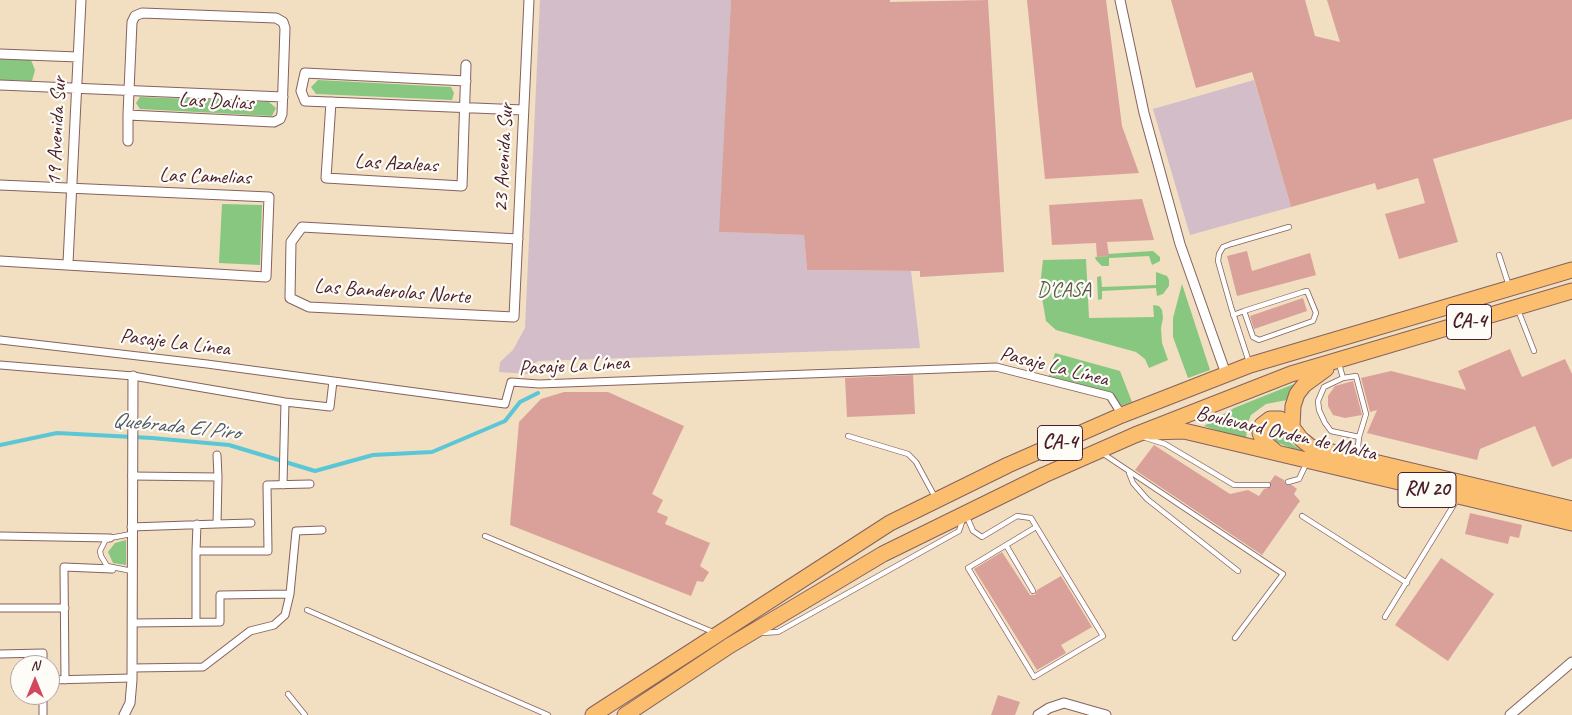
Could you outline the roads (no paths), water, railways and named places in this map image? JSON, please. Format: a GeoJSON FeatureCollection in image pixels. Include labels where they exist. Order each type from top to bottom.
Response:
{"type":"FeatureCollection","features":[{"type":"Feature","properties":{"kind":"highway","name":"CA-4"},"geometry":{"type":"LineString","coordinates":[[593,715],[890,523],[1008,465],[1122,415],[1250,365],[1572,270]]}},
{"type":"Feature","properties":{"kind":"highway","name":"CA-4"},"geometry":{"type":"LineString","coordinates":[[628,714],[749,634],[882,554],[1099,451],[1291,374],[1572,292]]}},
{"type":"Feature","properties":{"kind":"highway","name":"Boulevard Orden de Malta"},"geometry":{"type":"LineString","coordinates":[[1365,352],[1339,362],[1317,374],[1299,391],[1293,406],[1292,427],[1303,442],[1314,449],[1572,509]]}},
{"type":"Feature","properties":{"kind":"highway"},"geometry":{"type":"LineString","coordinates":[[1282,456],[1263,442],[1261,427],[1267,420],[1280,418],[1292,427]]}},
{"type":"Feature","properties":{"kind":"highway","name":"Boulevard Orden de Malta"},"geometry":{"type":"LineString","coordinates":[[1135,435],[1162,430],[1184,431],[1307,462],[1572,523]]}},
{"type":"Feature","properties":{"kind":"street","name":"19 Avenida Sur"},"geometry":{"type":"LineString","coordinates":[[68,264],[81,0]]}},
{"type":"Feature","properties":{"kind":"street","name":"23 Avenida Sur"},"geometry":{"type":"LineString","coordinates":[[514,317],[529,0]]}},
{"type":"Feature","properties":{"kind":"street"},"geometry":{"type":"LineString","coordinates":[[1120,0],[1144,113],[1180,244],[1226,374]]}},
{"type":"Feature","properties":{"kind":"street","name":"Las Dalias"},"geometry":{"type":"LineString","coordinates":[[128,115],[274,122],[280,120],[283,97],[285,28],[283,22],[276,18],[142,12],[135,16],[132,22],[128,115],[128,141]]}},
{"type":"Feature","properties":{"kind":"street"},"geometry":{"type":"LineString","coordinates":[[0,54],[78,56]]}},
{"type":"Feature","properties":{"kind":"street","name":"Las Azaleas"},"geometry":{"type":"LineString","coordinates":[[331,102],[326,178],[462,186],[466,65]]}},
{"type":"Feature","properties":{"kind":"street"},"geometry":{"type":"LineString","coordinates":[[466,82],[305,73],[301,86],[305,101],[523,110]]}},
{"type":"Feature","properties":{"kind":"street","name":"Las Dalias"},"geometry":{"type":"LineString","coordinates":[[0,85],[283,97]]}},
{"type":"Feature","properties":{"kind":"street"},"geometry":{"type":"LineString","coordinates":[[0,185],[72,189]]}},
{"type":"Feature","properties":{"kind":"street","name":"Las Camelias"},"geometry":{"type":"LineString","coordinates":[[68,264],[266,277],[268,270],[269,197],[72,189]]}},
{"type":"Feature","properties":{"kind":"street","name":"Las Banderolas Norte"},"geometry":{"type":"LineString","coordinates":[[514,317],[309,307],[290,298],[291,242],[302,227],[518,239]]}},
{"type":"Feature","properties":{"kind":"street"},"geometry":{"type":"LineString","coordinates":[[0,261],[68,264]]}},
{"type":"Feature","properties":{"kind":"street","name":"Pasaje La Línea"},"geometry":{"type":"LineString","coordinates":[[0,340],[207,364],[504,404],[511,382],[539,384],[996,368],[1110,396],[1122,415]]}},
{"type":"Feature","properties":{"kind":"street"},"geometry":{"type":"LineString","coordinates":[[0,365],[133,376],[285,402],[330,407],[333,381]]}},
{"type":"Feature","properties":{"kind":"street"},"geometry":{"type":"LineString","coordinates":[[124,715],[130,703],[132,673],[133,376]]}},
{"type":"Feature","properties":{"kind":"street"},"geometry":{"type":"LineString","coordinates":[[283,485],[285,402]]}},
{"type":"Feature","properties":{"kind":"street"},"geometry":{"type":"LineString","coordinates":[[218,455],[218,524]]}},
{"type":"Feature","properties":{"kind":"street"},"geometry":{"type":"LineString","coordinates":[[132,476],[218,477]]}},
{"type":"Feature","properties":{"kind":"street"},"geometry":{"type":"LineString","coordinates":[[196,551],[268,551],[267,485],[310,484]]}},
{"type":"Feature","properties":{"kind":"street"},"geometry":{"type":"LineString","coordinates":[[131,530],[197,524],[251,523]]}},
{"type":"Feature","properties":{"kind":"street"},"geometry":{"type":"LineString","coordinates":[[196,622],[197,524]]}},
{"type":"Feature","properties":{"kind":"street"},"geometry":{"type":"LineString","coordinates":[[60,680],[203,667],[250,631],[274,625],[286,615],[296,531],[322,530]]}},
{"type":"Feature","properties":{"kind":"street"},"geometry":{"type":"LineString","coordinates":[[0,536],[110,538]]}},
{"type":"Feature","properties":{"kind":"street"},"geometry":{"type":"LineString","coordinates":[[65,680],[64,567],[112,568]]}},
{"type":"Feature","properties":{"kind":"street"},"geometry":{"type":"LineString","coordinates":[[133,623],[220,622],[220,595],[290,594]]}},
{"type":"Feature","properties":{"kind":"street"},"geometry":{"type":"LineString","coordinates":[[0,608],[65,608]]}},
{"type":"Feature","properties":{"kind":"street"},"geometry":{"type":"LineString","coordinates":[[0,654],[43,653],[43,655]]}},
{"type":"Feature","properties":{"kind":"street"},"geometry":{"type":"LineString","coordinates":[[1510,715],[1572,662]]}},
{"type":"Feature","properties":{"kind":"street"},"geometry":{"type":"LineString","coordinates":[[1038,715],[1049,708],[1064,703],[1106,715]]}},
{"type":"Feature","properties":{"kind":"lane"},"geometry":{"type":"LineString","coordinates":[[1250,365],[1218,261],[1219,254],[1223,247],[1231,244],[1289,228]]}},
{"type":"Feature","properties":{"kind":"lane"},"geometry":{"type":"LineString","coordinates":[[1499,255],[1510,289]]}},
{"type":"Feature","properties":{"kind":"lane"},"geometry":{"type":"LineString","coordinates":[[1233,314],[1307,291],[1316,313],[1313,321],[1259,340],[1253,337],[1244,311]]}},
{"type":"Feature","properties":{"kind":"lane"},"geometry":{"type":"LineString","coordinates":[[1518,308],[1534,351]]}},
{"type":"Feature","properties":{"kind":"lane"},"geometry":{"type":"LineString","coordinates":[[1339,362],[1343,378]]}},
{"type":"Feature","properties":{"kind":"lane"},"geometry":{"type":"LineString","coordinates":[[1356,459],[1359,437],[1366,414],[1356,376],[1343,378],[1324,387],[1318,401],[1319,410],[1331,431],[1359,437]]}},
{"type":"Feature","properties":{"kind":"lane"},"geometry":{"type":"LineString","coordinates":[[1135,435],[1165,444],[1234,485],[1268,485]]}},
{"type":"Feature","properties":{"kind":"lane"},"geometry":{"type":"LineString","coordinates":[[848,436],[908,454],[916,462],[937,500]]}},
{"type":"Feature","properties":{"kind":"lane"},"geometry":{"type":"LineString","coordinates":[[1099,451],[1283,574],[1236,638]]}},
{"type":"Feature","properties":{"kind":"lane"},"geometry":{"type":"LineString","coordinates":[[1288,482],[1299,479],[1307,462]]}},
{"type":"Feature","properties":{"kind":"lane"},"geometry":{"type":"LineString","coordinates":[[1129,472],[1133,483],[1147,499],[1238,571]]}},
{"type":"Feature","properties":{"kind":"lane"},"geometry":{"type":"LineString","coordinates":[[1384,617],[1407,583],[1458,497]]}},
{"type":"Feature","properties":{"kind":"lane"},"geometry":{"type":"LineString","coordinates":[[966,513],[973,530],[982,537],[1017,516],[1031,518],[1102,636],[1034,676],[968,568],[1036,527]]}},
{"type":"Feature","properties":{"kind":"lane"},"geometry":{"type":"LineString","coordinates":[[1302,516],[1407,583]]}},
{"type":"Feature","properties":{"kind":"lane"},"geometry":{"type":"LineString","coordinates":[[131,530],[110,538],[102,545],[101,556],[106,566],[132,571]]}},
{"type":"Feature","properties":{"kind":"lane"},"geometry":{"type":"LineString","coordinates":[[486,536],[717,634]]}},
{"type":"Feature","properties":{"kind":"lane"},"geometry":{"type":"LineString","coordinates":[[1006,545],[1033,592]]}},
{"type":"Feature","properties":{"kind":"lane"},"geometry":{"type":"LineString","coordinates":[[307,610],[548,715]]}},
{"type":"Feature","properties":{"kind":"lane"},"geometry":{"type":"LineString","coordinates":[[288,694],[305,715]]}},
{"type":"Feature","properties":{"kind":"waterway","name":"Quebrada El Piro"},"geometry":{"type":"LineString","coordinates":[[0,445],[57,433],[152,438],[229,445],[315,471],[373,455],[432,452],[505,421],[520,402],[538,393]]}},
{"type":"Feature","properties":{"kind":"park label","name":"D'CASA"},"geometry":{"type":"Point","coordinates":[1064,290]}}]}
